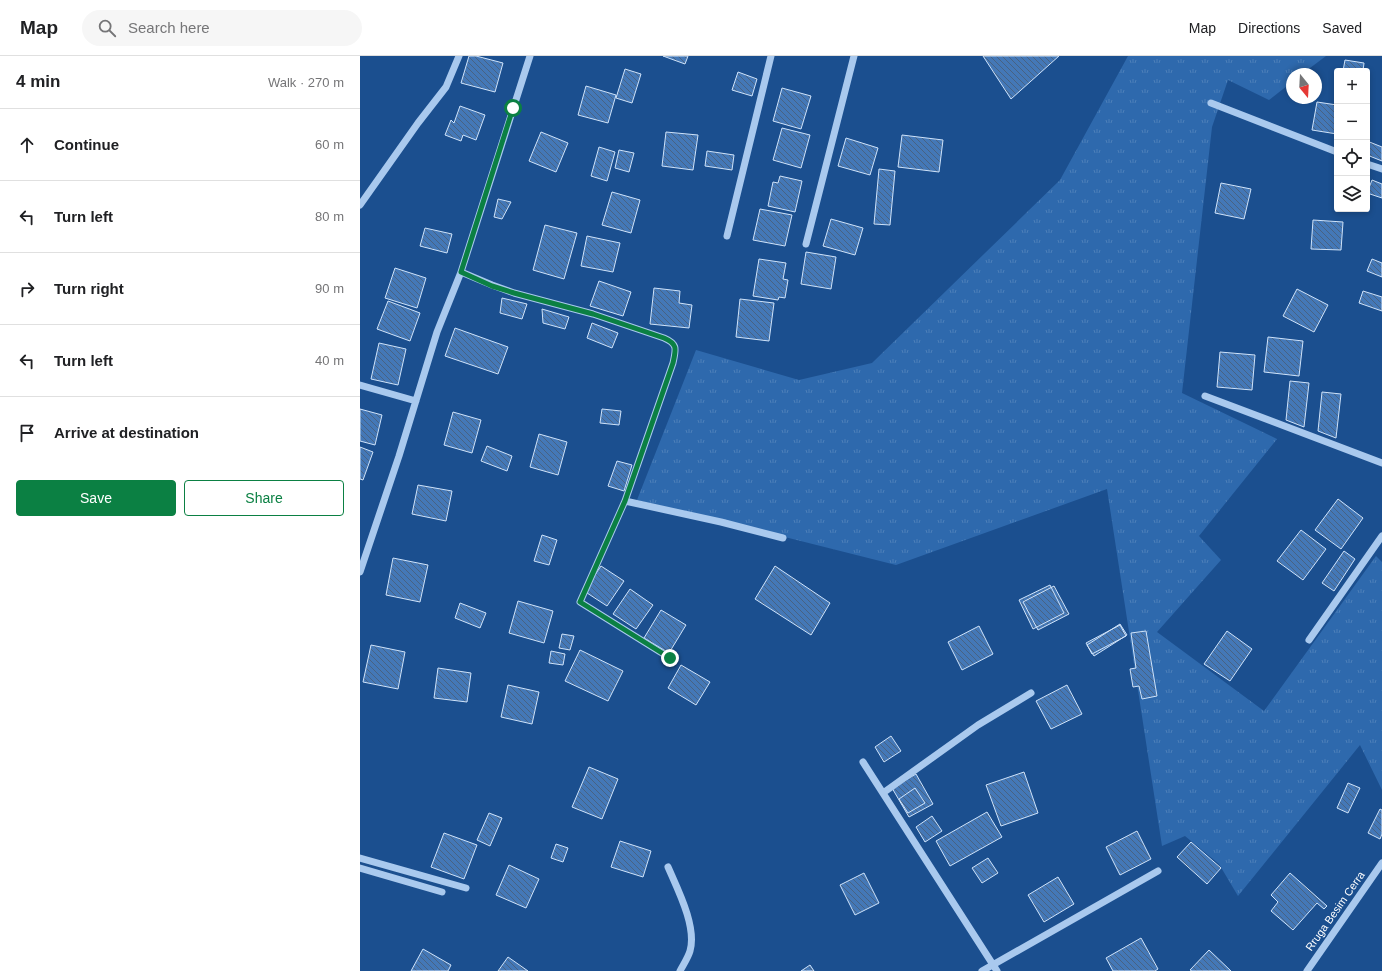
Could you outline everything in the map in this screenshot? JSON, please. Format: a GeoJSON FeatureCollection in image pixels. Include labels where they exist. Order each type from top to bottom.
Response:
{"type":"FeatureCollection","features":[{"type":"Feature","properties":{"kind":"street"},"geometry":{"type":"LineString","coordinates":[[360,205],[418,123],[446,87],[458,56]]}},
{"type":"Feature","properties":{"kind":"street"},"geometry":{"type":"LineString","coordinates":[[360,572],[437,332],[461,272],[530,56]]}},
{"type":"Feature","properties":{"kind":"street"},"geometry":{"type":"LineString","coordinates":[[727,236],[771,56]]}},
{"type":"Feature","properties":{"kind":"street"},"geometry":{"type":"LineString","coordinates":[[806,244],[854,56]]}},
{"type":"Feature","properties":{"kind":"street"},"geometry":{"type":"LineString","coordinates":[[1211,103],[1334,151]]}},
{"type":"Feature","properties":{"kind":"street"},"geometry":{"type":"LineString","coordinates":[[1370,165],[1382,169]]}},
{"type":"Feature","properties":{"kind":"street"},"geometry":{"type":"LineString","coordinates":[[461,272],[492,286],[593,314],[664,338],[672,342],[675,347],[673,363],[625,501],[580,602],[670,658]]}},
{"type":"Feature","properties":{"kind":"street"},"geometry":{"type":"LineString","coordinates":[[360,385],[416,401]]}},
{"type":"Feature","properties":{"kind":"street"},"geometry":{"type":"LineString","coordinates":[[1204,396],[1382,464]]}},
{"type":"Feature","properties":{"kind":"street"},"geometry":{"type":"LineString","coordinates":[[625,501],[721,522],[783,538]]}},
{"type":"Feature","properties":{"kind":"street"},"geometry":{"type":"LineString","coordinates":[[1309,640],[1382,536]]}},
{"type":"Feature","properties":{"kind":"street"},"geometry":{"type":"LineString","coordinates":[[883,793],[978,725],[1031,693]]}},
{"type":"Feature","properties":{"kind":"street"},"geometry":{"type":"LineString","coordinates":[[863,762],[997,971]]}},
{"type":"Feature","properties":{"kind":"street"},"geometry":{"type":"LineString","coordinates":[[360,858],[466,888]]}},
{"type":"Feature","properties":{"kind":"street","name":"Rruga Besim Cerra"},"geometry":{"type":"LineString","coordinates":[[1307,971],[1382,863]]}},
{"type":"Feature","properties":{"kind":"street"},"geometry":{"type":"LineString","coordinates":[[360,868],[442,892]]}},
{"type":"Feature","properties":{"kind":"street"},"geometry":{"type":"LineString","coordinates":[[668,868],[684,904],[691,932],[690,951],[680,971]]}},
{"type":"Feature","properties":{"kind":"street"},"geometry":{"type":"LineString","coordinates":[[982,971],[1158,871]]}},
{"type":"Feature","properties":{"kind":"green space"},"geometry":{"type":"Polygon","coordinates":[[[1128,56],[1326,56],[1310,68],[1286,68],[1286,87],[1269,100],[1228,80],[1212,127],[1182,393],[1277,439],[1199,536],[1221,560],[1157,632],[1264,711],[1376,556],[1382,562],[1382,790],[1360,745],[1238,896],[1219,864],[1185,836],[1162,846],[1107,489],[896,565],[637,500],[696,350],[799,380],[872,363],[1060,180],[1128,56]]]}},
{"type":"Feature","properties":{"kind":"building"},"geometry":{"type":"Polygon","coordinates":[[[469,56],[476,56],[503,63],[495,92],[461,83],[469,56]]]}},
{"type":"Feature","properties":{"kind":"building"},"geometry":{"type":"Polygon","coordinates":[[[663,56],[688,56],[685,64],[663,56]]]}},
{"type":"Feature","properties":{"kind":"building"},"geometry":{"type":"Polygon","coordinates":[[[983,56],[1059,56],[1011,99],[983,56]]]}},
{"type":"Feature","properties":{"kind":"building"},"geometry":{"type":"Polygon","coordinates":[[[1345,60],[1364,63],[1363,68],[1344,68],[1345,60]]]}},
{"type":"Feature","properties":{"kind":"building"},"geometry":{"type":"Polygon","coordinates":[[[625,69],[641,74],[632,103],[616,98],[625,69]]]}},
{"type":"Feature","properties":{"kind":"building"},"geometry":{"type":"Polygon","coordinates":[[[738,72],[757,79],[752,96],[732,90],[738,72]]]}},
{"type":"Feature","properties":{"kind":"building"},"geometry":{"type":"Polygon","coordinates":[[[586,86],[616,95],[608,123],[578,115],[586,86]]]}},
{"type":"Feature","properties":{"kind":"building"},"geometry":{"type":"Polygon","coordinates":[[[782,88],[811,96],[801,129],[773,121],[782,88]]]}},
{"type":"Feature","properties":{"kind":"building"},"geometry":{"type":"Polygon","coordinates":[[[1322,103],[1334,105],[1334,134],[1312,130],[1317,104],[1322,104],[1322,103]]]}},
{"type":"Feature","properties":{"kind":"building"},"geometry":{"type":"Polygon","coordinates":[[[460,106],[485,115],[476,140],[463,135],[461,141],[445,135],[451,120],[454,123],[460,106]]]}},
{"type":"Feature","properties":{"kind":"building"},"geometry":{"type":"Polygon","coordinates":[[[782,128],[810,135],[801,168],[773,160],[782,128]]]}},
{"type":"Feature","properties":{"kind":"building"},"geometry":{"type":"Polygon","coordinates":[[[541,132],[568,143],[556,172],[529,161],[541,132]]]}},
{"type":"Feature","properties":{"kind":"building"},"geometry":{"type":"Polygon","coordinates":[[[666,132],[698,135],[693,170],[662,166],[666,132]]]}},
{"type":"Feature","properties":{"kind":"building"},"geometry":{"type":"Polygon","coordinates":[[[902,135],[943,140],[939,172],[898,167],[902,135]]]}},
{"type":"Feature","properties":{"kind":"building"},"geometry":{"type":"Polygon","coordinates":[[[846,138],[878,148],[870,175],[838,166],[846,138]]]}},
{"type":"Feature","properties":{"kind":"building"},"geometry":{"type":"Polygon","coordinates":[[[1370,142],[1382,147],[1382,161],[1370,156],[1370,142]]]}},
{"type":"Feature","properties":{"kind":"building"},"geometry":{"type":"Polygon","coordinates":[[[599,147],[615,152],[607,181],[591,176],[599,147]]]}},
{"type":"Feature","properties":{"kind":"building"},"geometry":{"type":"Polygon","coordinates":[[[619,150],[634,153],[629,172],[615,168],[619,150]]]}},
{"type":"Feature","properties":{"kind":"building"},"geometry":{"type":"Polygon","coordinates":[[[707,151],[734,155],[732,170],[705,166],[707,151]]]}},
{"type":"Feature","properties":{"kind":"building"},"geometry":{"type":"Polygon","coordinates":[[[879,169],[895,171],[890,225],[874,224],[879,169]]]}},
{"type":"Feature","properties":{"kind":"building"},"geometry":{"type":"Polygon","coordinates":[[[780,176],[802,181],[795,212],[768,206],[773,182],[778,183],[780,176]]]}},
{"type":"Feature","properties":{"kind":"building"},"geometry":{"type":"Polygon","coordinates":[[[1372,180],[1382,184],[1382,198],[1370,194],[1370,185],[1372,180]]]}},
{"type":"Feature","properties":{"kind":"building"},"geometry":{"type":"Polygon","coordinates":[[[1221,183],[1251,189],[1244,219],[1215,213],[1221,183]]]}},
{"type":"Feature","properties":{"kind":"building"},"geometry":{"type":"Polygon","coordinates":[[[612,192],[640,200],[631,233],[602,225],[612,192]]]}},
{"type":"Feature","properties":{"kind":"building"},"geometry":{"type":"Polygon","coordinates":[[[498,199],[511,202],[502,219],[494,217],[498,199]]]}},
{"type":"Feature","properties":{"kind":"building"},"geometry":{"type":"Polygon","coordinates":[[[760,209],[792,215],[785,246],[753,240],[760,209]]]}},
{"type":"Feature","properties":{"kind":"building"},"geometry":{"type":"Polygon","coordinates":[[[831,219],[863,228],[855,255],[823,246],[831,219]]]}},
{"type":"Feature","properties":{"kind":"building"},"geometry":{"type":"Polygon","coordinates":[[[1313,220],[1343,222],[1341,250],[1311,249],[1313,220]]]}},
{"type":"Feature","properties":{"kind":"building"},"geometry":{"type":"Polygon","coordinates":[[[545,225],[577,233],[564,279],[533,270],[545,225]]]}},
{"type":"Feature","properties":{"kind":"building"},"geometry":{"type":"Polygon","coordinates":[[[425,228],[452,234],[447,253],[420,246],[425,228]]]}},
{"type":"Feature","properties":{"kind":"building"},"geometry":{"type":"Polygon","coordinates":[[[587,236],[620,243],[613,272],[581,266],[587,236]]]}},
{"type":"Feature","properties":{"kind":"building"},"geometry":{"type":"Polygon","coordinates":[[[806,252],[836,257],[831,289],[801,284],[806,252]]]}},
{"type":"Feature","properties":{"kind":"building"},"geometry":{"type":"Polygon","coordinates":[[[759,259],[786,263],[783,279],[788,280],[785,298],[779,297],[778,300],[753,296],[759,259]]]}},
{"type":"Feature","properties":{"kind":"building"},"geometry":{"type":"Polygon","coordinates":[[[1372,259],[1382,263],[1382,277],[1367,271],[1372,259]]]}},
{"type":"Feature","properties":{"kind":"building"},"geometry":{"type":"Polygon","coordinates":[[[395,268],[426,278],[417,308],[385,298],[395,268]]]}},
{"type":"Feature","properties":{"kind":"building"},"geometry":{"type":"Polygon","coordinates":[[[599,281],[631,292],[623,316],[590,306],[599,281]]]}},
{"type":"Feature","properties":{"kind":"building"},"geometry":{"type":"Polygon","coordinates":[[[654,288],[680,291],[679,303],[692,305],[689,328],[650,324],[654,288]]]}},
{"type":"Feature","properties":{"kind":"building"},"geometry":{"type":"Polygon","coordinates":[[[1297,289],[1328,305],[1314,332],[1283,316],[1297,289]]]}},
{"type":"Feature","properties":{"kind":"building"},"geometry":{"type":"Polygon","coordinates":[[[1363,291],[1382,297],[1382,311],[1359,303],[1363,291]]]}},
{"type":"Feature","properties":{"kind":"building"},"geometry":{"type":"Polygon","coordinates":[[[502,298],[527,304],[522,319],[500,313],[502,298]]]}},
{"type":"Feature","properties":{"kind":"building"},"geometry":{"type":"Polygon","coordinates":[[[740,299],[774,303],[769,341],[736,337],[740,299]]]}},
{"type":"Feature","properties":{"kind":"building"},"geometry":{"type":"Polygon","coordinates":[[[388,301],[420,313],[410,341],[377,329],[388,301]]]}},
{"type":"Feature","properties":{"kind":"building"},"geometry":{"type":"Polygon","coordinates":[[[542,309],[569,317],[565,329],[543,323],[542,309]]]}},
{"type":"Feature","properties":{"kind":"building"},"geometry":{"type":"Polygon","coordinates":[[[592,323],[618,333],[612,348],[587,338],[592,323]]]}},
{"type":"Feature","properties":{"kind":"building"},"geometry":{"type":"Polygon","coordinates":[[[455,328],[508,347],[498,374],[445,356],[455,328]]]}},
{"type":"Feature","properties":{"kind":"building"},"geometry":{"type":"Polygon","coordinates":[[[1268,337],[1303,341],[1299,376],[1264,372],[1268,337]]]}},
{"type":"Feature","properties":{"kind":"building"},"geometry":{"type":"Polygon","coordinates":[[[379,343],[406,349],[398,385],[371,379],[379,343]]]}},
{"type":"Feature","properties":{"kind":"building"},"geometry":{"type":"Polygon","coordinates":[[[1220,352],[1255,355],[1252,390],[1217,387],[1220,352]]]}},
{"type":"Feature","properties":{"kind":"building"},"geometry":{"type":"Polygon","coordinates":[[[1290,381],[1309,383],[1304,427],[1286,420],[1290,381]]]}},
{"type":"Feature","properties":{"kind":"building"},"geometry":{"type":"Polygon","coordinates":[[[1322,392],[1341,394],[1336,438],[1318,431],[1322,392]]]}},
{"type":"Feature","properties":{"kind":"building"},"geometry":{"type":"Polygon","coordinates":[[[360,409],[382,415],[375,445],[360,441],[360,409]]]}},
{"type":"Feature","properties":{"kind":"building"},"geometry":{"type":"Polygon","coordinates":[[[602,409],[621,411],[619,425],[600,423],[602,409]]]}},
{"type":"Feature","properties":{"kind":"building"},"geometry":{"type":"Polygon","coordinates":[[[453,412],[481,420],[472,453],[444,445],[453,412]]]}},
{"type":"Feature","properties":{"kind":"building"},"geometry":{"type":"Polygon","coordinates":[[[539,434],[567,442],[558,475],[530,467],[539,434]]]}},
{"type":"Feature","properties":{"kind":"building"},"geometry":{"type":"Polygon","coordinates":[[[487,446],[512,456],[507,471],[481,461],[487,446]]]}},
{"type":"Feature","properties":{"kind":"building"},"geometry":{"type":"Polygon","coordinates":[[[360,447],[373,452],[363,480],[360,479],[360,447]]]}},
{"type":"Feature","properties":{"kind":"building"},"geometry":{"type":"Polygon","coordinates":[[[617,461],[632,465],[624,491],[608,486],[617,461]]]}},
{"type":"Feature","properties":{"kind":"building"},"geometry":{"type":"Polygon","coordinates":[[[418,485],[452,491],[446,521],[412,514],[418,485]]]}},
{"type":"Feature","properties":{"kind":"building"},"geometry":{"type":"Polygon","coordinates":[[[1338,499],[1363,518],[1341,549],[1315,530],[1338,499]]]}},
{"type":"Feature","properties":{"kind":"building"},"geometry":{"type":"Polygon","coordinates":[[[1301,530],[1326,549],[1303,580],[1277,561],[1301,530]]]}},
{"type":"Feature","properties":{"kind":"building"},"geometry":{"type":"Polygon","coordinates":[[[542,535],[557,540],[549,565],[534,561],[542,535]]]}},
{"type":"Feature","properties":{"kind":"building"},"geometry":{"type":"Polygon","coordinates":[[[1344,551],[1355,559],[1334,591],[1322,583],[1344,551]]]}},
{"type":"Feature","properties":{"kind":"building"},"geometry":{"type":"Polygon","coordinates":[[[393,558],[428,565],[420,602],[386,595],[393,558]]]}},
{"type":"Feature","properties":{"kind":"building"},"geometry":{"type":"Polygon","coordinates":[[[601,566],[624,581],[607,606],[584,591],[601,566]]]}},
{"type":"Feature","properties":{"kind":"building"},"geometry":{"type":"Polygon","coordinates":[[[775,566],[830,603],[811,635],[755,599],[775,566]]]}},
{"type":"Feature","properties":{"kind":"building"},"geometry":{"type":"Polygon","coordinates":[[[1050,585],[1064,613],[1033,629],[1019,600],[1050,585]]]}},
{"type":"Feature","properties":{"kind":"building"},"geometry":{"type":"Polygon","coordinates":[[[1054,586],[1069,614],[1038,630],[1023,602],[1054,586]]]}},
{"type":"Feature","properties":{"kind":"building"},"geometry":{"type":"Polygon","coordinates":[[[630,589],[653,605],[636,629],[613,614],[630,589]]]}},
{"type":"Feature","properties":{"kind":"building"},"geometry":{"type":"Polygon","coordinates":[[[518,601],[553,611],[544,643],[509,633],[518,601]]]}},
{"type":"Feature","properties":{"kind":"building"},"geometry":{"type":"Polygon","coordinates":[[[460,603],[486,613],[480,628],[455,618],[460,603]]]}},
{"type":"Feature","properties":{"kind":"building"},"geometry":{"type":"Polygon","coordinates":[[[661,610],[686,625],[669,653],[644,638],[661,610]]]}},
{"type":"Feature","properties":{"kind":"building"},"geometry":{"type":"Polygon","coordinates":[[[1120,624],[1127,635],[1094,656],[1087,645],[1120,624]]]}},
{"type":"Feature","properties":{"kind":"building"},"geometry":{"type":"Polygon","coordinates":[[[1120,625],[1126,636],[1092,654],[1086,643],[1120,625]]]}},
{"type":"Feature","properties":{"kind":"building"},"geometry":{"type":"Polygon","coordinates":[[[979,626],[993,654],[962,670],[948,642],[979,626]]]}},
{"type":"Feature","properties":{"kind":"building"},"geometry":{"type":"Polygon","coordinates":[[[1146,631],[1157,696],[1142,699],[1139,686],[1133,687],[1130,669],[1136,668],[1131,633],[1146,631]]]}},
{"type":"Feature","properties":{"kind":"building"},"geometry":{"type":"Polygon","coordinates":[[[1227,631],[1252,649],[1230,681],[1204,664],[1227,631]]]}},
{"type":"Feature","properties":{"kind":"building"},"geometry":{"type":"Polygon","coordinates":[[[562,634],[574,636],[570,650],[559,648],[562,634]]]}},
{"type":"Feature","properties":{"kind":"building"},"geometry":{"type":"Polygon","coordinates":[[[371,645],[405,652],[398,689],[363,682],[371,645]]]}},
{"type":"Feature","properties":{"kind":"building"},"geometry":{"type":"Polygon","coordinates":[[[580,650],[623,671],[608,701],[565,681],[580,650]]]}},
{"type":"Feature","properties":{"kind":"building"},"geometry":{"type":"Polygon","coordinates":[[[551,651],[565,654],[563,665],[549,663],[551,651]]]}},
{"type":"Feature","properties":{"kind":"building"},"geometry":{"type":"Polygon","coordinates":[[[681,665],[710,682],[696,705],[668,688],[681,665]]]}},
{"type":"Feature","properties":{"kind":"building"},"geometry":{"type":"Polygon","coordinates":[[[438,668],[471,673],[467,702],[434,698],[438,668]]]}},
{"type":"Feature","properties":{"kind":"building"},"geometry":{"type":"Polygon","coordinates":[[[508,685],[539,692],[532,724],[501,717],[508,685]]]}},
{"type":"Feature","properties":{"kind":"building"},"geometry":{"type":"Polygon","coordinates":[[[1067,685],[1082,714],[1051,729],[1036,701],[1067,685]]]}},
{"type":"Feature","properties":{"kind":"building"},"geometry":{"type":"Polygon","coordinates":[[[891,736],[901,751],[884,762],[875,747],[891,736]]]}},
{"type":"Feature","properties":{"kind":"building"},"geometry":{"type":"Polygon","coordinates":[[[589,767],[618,779],[602,819],[572,807],[589,767]]]}},
{"type":"Feature","properties":{"kind":"building"},"geometry":{"type":"Polygon","coordinates":[[[1024,772],[1038,813],[1001,826],[986,785],[1024,772]]]}},
{"type":"Feature","properties":{"kind":"building"},"geometry":{"type":"Polygon","coordinates":[[[916,774],[933,804],[909,817],[892,788],[916,774]]]}},
{"type":"Feature","properties":{"kind":"building"},"geometry":{"type":"Polygon","coordinates":[[[1348,783],[1360,788],[1348,813],[1337,808],[1348,783]]]}},
{"type":"Feature","properties":{"kind":"building"},"geometry":{"type":"Polygon","coordinates":[[[915,788],[925,803],[908,813],[899,799],[915,788]]]}},
{"type":"Feature","properties":{"kind":"building"},"geometry":{"type":"Polygon","coordinates":[[[1380,809],[1382,810],[1382,834],[1380,839],[1368,833],[1380,809]]]}},
{"type":"Feature","properties":{"kind":"building"},"geometry":{"type":"Polygon","coordinates":[[[987,812],[1002,837],[950,866],[936,841],[987,812]]]}},
{"type":"Feature","properties":{"kind":"building"},"geometry":{"type":"Polygon","coordinates":[[[489,813],[502,818],[490,846],[477,840],[489,813]]]}},
{"type":"Feature","properties":{"kind":"building"},"geometry":{"type":"Polygon","coordinates":[[[932,816],[942,831],[925,842],[916,827],[932,816]]]}},
{"type":"Feature","properties":{"kind":"building"},"geometry":{"type":"Polygon","coordinates":[[[1137,831],[1151,859],[1120,875],[1106,847],[1137,831]]]}},
{"type":"Feature","properties":{"kind":"building"},"geometry":{"type":"Polygon","coordinates":[[[444,833],[477,845],[464,879],[431,867],[444,833]]]}},
{"type":"Feature","properties":{"kind":"building"},"geometry":{"type":"Polygon","coordinates":[[[620,841],[651,851],[643,877],[611,867],[620,841]]]}},
{"type":"Feature","properties":{"kind":"building"},"geometry":{"type":"Polygon","coordinates":[[[1191,842],[1221,868],[1207,884],[1177,857],[1191,842]]]}},
{"type":"Feature","properties":{"kind":"building"},"geometry":{"type":"Polygon","coordinates":[[[556,844],[568,848],[563,862],[551,858],[556,844]]]}},
{"type":"Feature","properties":{"kind":"building"},"geometry":{"type":"Polygon","coordinates":[[[988,858],[998,873],[982,883],[972,868],[988,858]]]}},
{"type":"Feature","properties":{"kind":"building"},"geometry":{"type":"Polygon","coordinates":[[[509,865],[539,879],[526,908],[496,895],[509,865]]]}},
{"type":"Feature","properties":{"kind":"building"},"geometry":{"type":"Polygon","coordinates":[[[864,873],[879,903],[855,915],[840,885],[864,873]]]}},
{"type":"Feature","properties":{"kind":"building"},"geometry":{"type":"Polygon","coordinates":[[[1290,873],[1327,906],[1324,909],[1317,903],[1293,930],[1271,911],[1278,902],[1271,895],[1290,873]]]}},
{"type":"Feature","properties":{"kind":"building"},"geometry":{"type":"Polygon","coordinates":[[[1058,877],[1074,904],[1044,922],[1028,895],[1058,877]]]}},
{"type":"Feature","properties":{"kind":"building"},"geometry":{"type":"Polygon","coordinates":[[[1141,938],[1158,969],[1155,971],[1113,971],[1106,958],[1141,938]]]}},
{"type":"Feature","properties":{"kind":"building"},"geometry":{"type":"Polygon","coordinates":[[[423,949],[451,965],[448,971],[411,971],[423,949]]]}},
{"type":"Feature","properties":{"kind":"building"},"geometry":{"type":"Polygon","coordinates":[[[1209,950],[1231,971],[1190,970],[1209,950]]]}},
{"type":"Feature","properties":{"kind":"building"},"geometry":{"type":"Polygon","coordinates":[[[508,957],[528,971],[498,971],[508,957]]]}},
{"type":"Feature","properties":{"kind":"building"},"geometry":{"type":"Polygon","coordinates":[[[810,965],[814,971],[801,971],[810,965]]]}},
{"type":"Feature","properties":{"kind":"route"},"geometry":{"type":"LineString","coordinates":[[513,108],[461,272],[492,286],[593,314],[664,338],[672,342],[675,347],[673,363],[625,501],[580,602],[670,658]]}}]}
